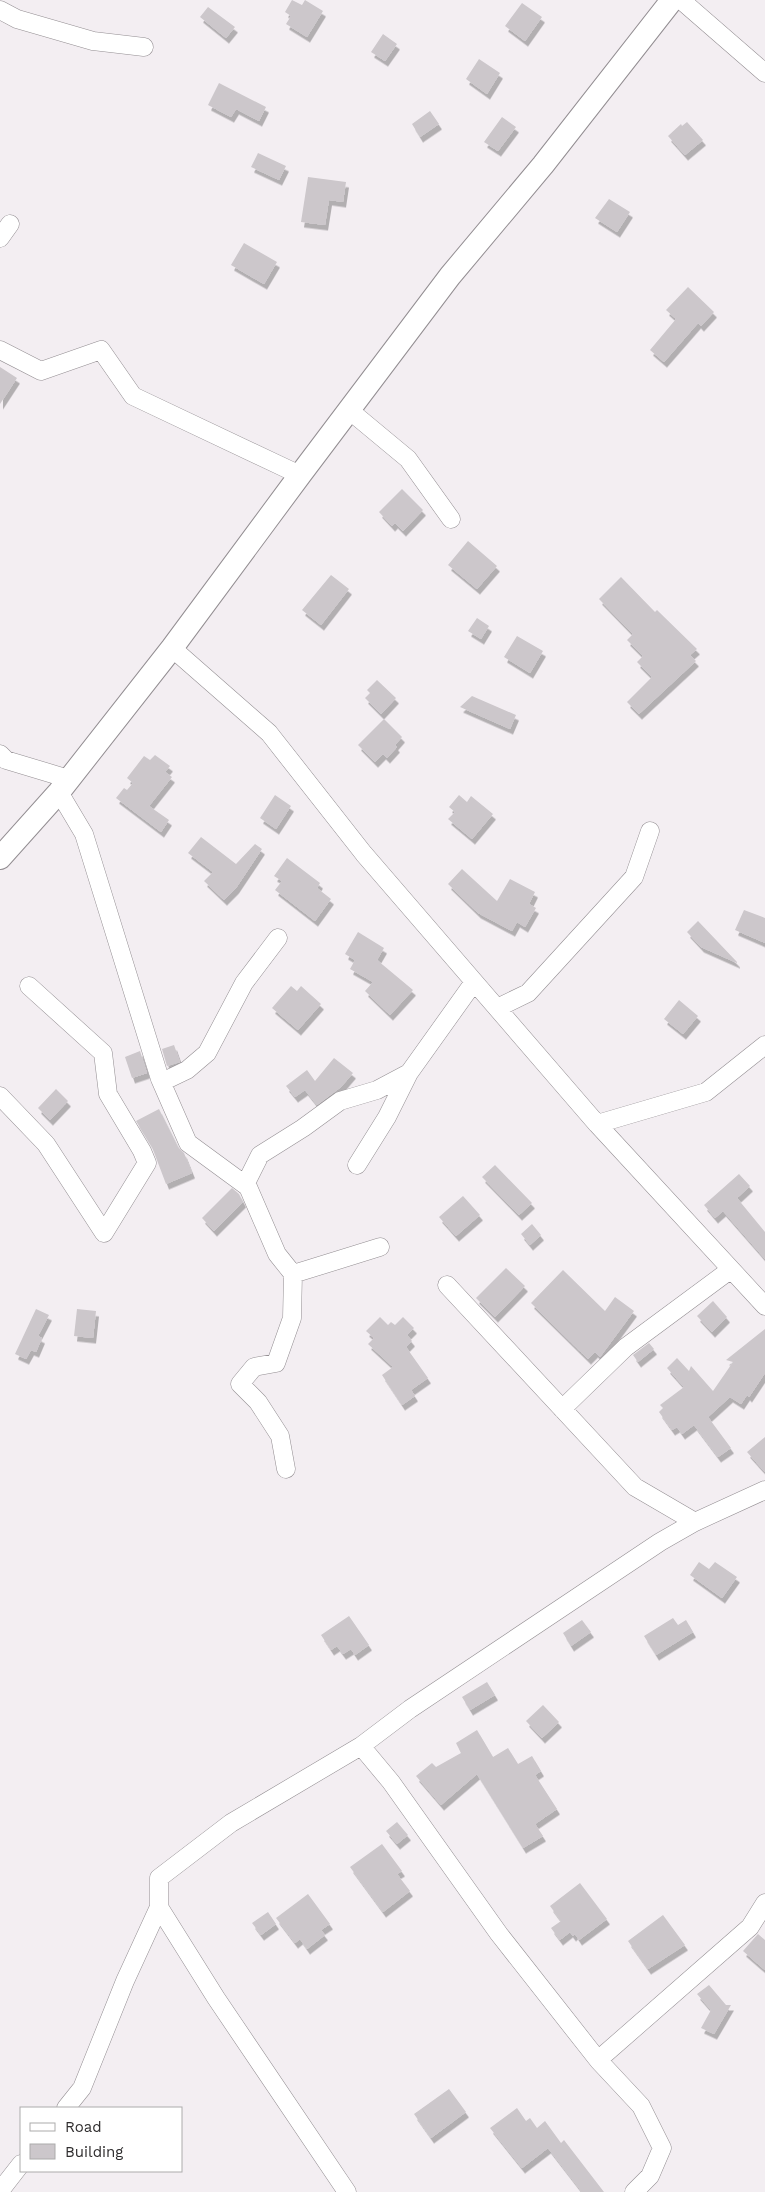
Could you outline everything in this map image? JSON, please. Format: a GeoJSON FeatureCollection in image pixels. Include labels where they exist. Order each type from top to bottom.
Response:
{"type":"FeatureCollection","features":[{"type":"Feature","properties":{"kind":"street"},"geometry":{"type":"LineString","coordinates":[[0,858],[64,786],[172,648],[450,276],[543,165],[672,0]]}},
{"type":"Feature","properties":{"kind":"street"},"geometry":{"type":"LineString","coordinates":[[681,0],[765,73]]}},
{"type":"Feature","properties":{"kind":"street"},"geometry":{"type":"LineString","coordinates":[[0,10],[17,19],[93,41],[144,47]]}},
{"type":"Feature","properties":{"kind":"street"},"geometry":{"type":"LineString","coordinates":[[0,350],[41,371],[101,350],[133,396],[300,475]]}},
{"type":"Feature","properties":{"kind":"street"},"geometry":{"type":"LineString","coordinates":[[350,410],[408,459],[452,519]]}},
{"type":"Feature","properties":{"kind":"street"},"geometry":{"type":"LineString","coordinates":[[172,648],[269,734],[364,854],[597,1124],[765,1306]]}},
{"type":"Feature","properties":{"kind":"street"},"geometry":{"type":"LineString","coordinates":[[0,754],[6,760],[64,786],[84,834],[162,1082],[188,1144],[248,1188],[277,1254],[293,1274],[292,1318],[276,1363],[254,1367],[240,1384],[258,1402],[280,1436],[286,1469]]}},
{"type":"Feature","properties":{"kind":"street"},"geometry":{"type":"LineString","coordinates":[[497,1008],[528,993],[634,877],[650,831]]}},
{"type":"Feature","properties":{"kind":"street"},"geometry":{"type":"LineString","coordinates":[[162,1082],[187,1070],[207,1053],[244,983],[278,938]]}},
{"type":"Feature","properties":{"kind":"street"},"geometry":{"type":"LineString","coordinates":[[358,1165],[387,1117],[409,1073],[474,982]]}},
{"type":"Feature","properties":{"kind":"street"},"geometry":{"type":"LineString","coordinates":[[0,1096],[46,1144],[104,1233],[147,1163],[142,1151],[108,1094],[103,1053],[29,986]]}},
{"type":"Feature","properties":{"kind":"street"},"geometry":{"type":"LineString","coordinates":[[597,1124],[706,1092],[765,1045]]}},
{"type":"Feature","properties":{"kind":"street"},"geometry":{"type":"LineString","coordinates":[[244,1185],[260,1154],[303,1128],[340,1101],[377,1090],[409,1073]]}},
{"type":"Feature","properties":{"kind":"street"},"geometry":{"type":"LineString","coordinates":[[293,1274],[380,1247]]}},
{"type":"Feature","properties":{"kind":"street"},"geometry":{"type":"LineString","coordinates":[[562,1409],[626,1346],[730,1270]]}},
{"type":"Feature","properties":{"kind":"street"},"geometry":{"type":"LineString","coordinates":[[446,1285],[635,1487],[695,1522]]}},
{"type":"Feature","properties":{"kind":"street"},"geometry":{"type":"LineString","coordinates":[[67,2107],[82,2088],[125,1981],[159,1907],[159,1878],[231,1824],[361,1746],[410,1709],[652,1547],[695,1522],[765,1490]]}},
{"type":"Feature","properties":{"kind":"street"},"geometry":{"type":"LineString","coordinates":[[361,1746],[391,1782],[499,1934],[598,2060],[642,2106],[662,2148],[650,2176],[634,2192]]}},
{"type":"Feature","properties":{"kind":"street"},"geometry":{"type":"LineString","coordinates":[[598,2060],[750,1927],[765,1903]]}},
{"type":"Feature","properties":{"kind":"street"},"geometry":{"type":"LineString","coordinates":[[159,1907],[222,2006],[347,2192]]}},
{"type":"Feature","properties":{"kind":"street"},"geometry":{"type":"LineString","coordinates":[[0,2191],[20,2165]]}},
{"type":"Feature","properties":{"kind":"building"},"geometry":{"type":"Polygon","coordinates":[[[292,0],[302,5],[305,0],[323,11],[307,37],[286,24],[291,16],[285,12],[292,0]]]}},
{"type":"Feature","properties":{"kind":"building"},"geometry":{"type":"Polygon","coordinates":[[[522,3],[542,17],[525,41],[505,26],[522,3]]]}},
{"type":"Feature","properties":{"kind":"building"},"geometry":{"type":"Polygon","coordinates":[[[208,7],[235,27],[226,38],[200,17],[208,7]]]}},
{"type":"Feature","properties":{"kind":"building"},"geometry":{"type":"Polygon","coordinates":[[[383,34],[397,44],[385,61],[371,52],[383,34]]]}},
{"type":"Feature","properties":{"kind":"building"},"geometry":{"type":"Polygon","coordinates":[[[479,59],[500,73],[487,94],[466,79],[479,59]]]}},
{"type":"Feature","properties":{"kind":"building"},"geometry":{"type":"Polygon","coordinates":[[[219,83],[266,107],[259,121],[236,109],[231,117],[208,105],[219,83]]]}},
{"type":"Feature","properties":{"kind":"building"},"geometry":{"type":"Polygon","coordinates":[[[430,111],[439,124],[420,137],[412,124],[430,111]]]}},
{"type":"Feature","properties":{"kind":"building"},"geometry":{"type":"Polygon","coordinates":[[[502,117],[516,127],[498,151],[484,142],[502,117]]]}},
{"type":"Feature","properties":{"kind":"building"},"geometry":{"type":"Polygon","coordinates":[[[687,122],[703,140],[685,155],[668,136],[681,124],[682,126],[687,122]]]}},
{"type":"Feature","properties":{"kind":"building"},"geometry":{"type":"Polygon","coordinates":[[[258,153],[286,166],[279,180],[251,167],[258,153]]]}},
{"type":"Feature","properties":{"kind":"building"},"geometry":{"type":"Polygon","coordinates":[[[308,177],[346,182],[343,202],[329,200],[325,225],[301,222],[308,177]]]}},
{"type":"Feature","properties":{"kind":"building"},"geometry":{"type":"Polygon","coordinates":[[[609,199],[630,212],[617,232],[595,218],[609,199]]]}},
{"type":"Feature","properties":{"kind":"building"},"geometry":{"type":"Polygon","coordinates":[[[244,243],[277,262],[264,284],[231,265],[244,243]]]}},
{"type":"Feature","properties":{"kind":"building"},"geometry":{"type":"Polygon","coordinates":[[[688,287],[714,312],[701,326],[698,323],[664,362],[650,350],[676,319],[666,310],[688,287]]]}},
{"type":"Feature","properties":{"kind":"building"},"geometry":{"type":"Polygon","coordinates":[[[0,367],[17,378],[0,404],[0,367]]]}},
{"type":"Feature","properties":{"kind":"building"},"geometry":{"type":"Polygon","coordinates":[[[402,489],[423,510],[403,531],[395,523],[392,526],[379,512],[402,489]]]}},
{"type":"Feature","properties":{"kind":"building"},"geometry":{"type":"Polygon","coordinates":[[[468,541],[497,566],[477,589],[448,565],[468,541]]]}},
{"type":"Feature","properties":{"kind":"building"},"geometry":{"type":"Polygon","coordinates":[[[331,575],[349,589],[321,625],[302,610],[331,575]]]}},
{"type":"Feature","properties":{"kind":"building"},"geometry":{"type":"Polygon","coordinates":[[[621,577],[655,612],[657,610],[697,649],[690,655],[696,661],[639,714],[627,702],[652,677],[637,662],[643,656],[627,640],[633,634],[599,599],[621,577]]]}},
{"type":"Feature","properties":{"kind":"building"},"geometry":{"type":"Polygon","coordinates":[[[477,618],[489,626],[481,639],[468,631],[477,618]]]}},
{"type":"Feature","properties":{"kind":"building"},"geometry":{"type":"Polygon","coordinates":[[[517,636],[543,651],[530,673],[504,657],[517,636]]]}},
{"type":"Feature","properties":{"kind":"building"},"geometry":{"type":"Polygon","coordinates":[[[377,680],[396,698],[381,714],[365,698],[370,693],[367,690],[377,680]]]}},
{"type":"Feature","properties":{"kind":"building"},"geometry":{"type":"Polygon","coordinates":[[[472,696],[516,715],[510,729],[460,707],[472,696]]]}},
{"type":"Feature","properties":{"kind":"building"},"geometry":{"type":"Polygon","coordinates":[[[384,719],[402,737],[395,745],[397,747],[387,758],[383,754],[375,762],[358,745],[384,719]]]}},
{"type":"Feature","properties":{"kind":"building"},"geometry":{"type":"Polygon","coordinates":[[[155,755],[170,766],[165,772],[172,777],[149,806],[169,820],[161,832],[116,798],[124,788],[127,790],[133,783],[127,778],[144,756],[150,760],[155,755]]]}},
{"type":"Feature","properties":{"kind":"building"},"geometry":{"type":"Polygon","coordinates":[[[275,795],[291,806],[276,829],[260,818],[275,795]]]}},
{"type":"Feature","properties":{"kind":"building"},"geometry":{"type":"Polygon","coordinates":[[[459,795],[467,802],[471,796],[493,814],[472,839],[448,819],[455,812],[449,807],[459,795]]]}},
{"type":"Feature","properties":{"kind":"building"},"geometry":{"type":"Polygon","coordinates":[[[201,837],[236,864],[255,844],[262,849],[236,888],[224,900],[204,881],[213,872],[188,853],[201,837]]]}},
{"type":"Feature","properties":{"kind":"building"},"geometry":{"type":"Polygon","coordinates":[[[287,858],[320,883],[317,888],[331,899],[315,921],[275,890],[282,881],[274,876],[287,858]]]}},
{"type":"Feature","properties":{"kind":"building"},"geometry":{"type":"Polygon","coordinates":[[[462,869],[497,901],[510,879],[535,892],[529,904],[536,908],[525,927],[517,922],[512,931],[478,913],[448,884],[462,869]]]}},
{"type":"Feature","properties":{"kind":"building"},"geometry":{"type":"Polygon","coordinates":[[[744,910],[765,918],[765,943],[735,930],[744,910]]]}},
{"type":"Feature","properties":{"kind":"building"},"geometry":{"type":"Polygon","coordinates":[[[698,921],[737,963],[701,947],[687,932],[698,921]]]}},
{"type":"Feature","properties":{"kind":"building"},"geometry":{"type":"Polygon","coordinates":[[[358,932],[384,948],[377,960],[413,990],[390,1015],[365,991],[373,982],[350,969],[355,960],[345,954],[358,932]]]}},
{"type":"Feature","properties":{"kind":"building"},"geometry":{"type":"Polygon","coordinates":[[[291,986],[297,991],[301,986],[321,1004],[298,1030],[272,1008],[291,986]]]}},
{"type":"Feature","properties":{"kind":"building"},"geometry":{"type":"Polygon","coordinates":[[[679,1000],[698,1016],[683,1034],[664,1019],[679,1000]]]}},
{"type":"Feature","properties":{"kind":"building"},"geometry":{"type":"Polygon","coordinates":[[[174,1045],[180,1062],[167,1066],[162,1049],[174,1045]]]}},
{"type":"Feature","properties":{"kind":"building"},"geometry":{"type":"Polygon","coordinates":[[[140,1051],[147,1073],[132,1078],[125,1057],[140,1051]]]}},
{"type":"Feature","properties":{"kind":"building"},"geometry":{"type":"Polygon","coordinates":[[[334,1058],[353,1073],[341,1087],[317,1105],[305,1090],[295,1097],[286,1086],[307,1070],[315,1081],[334,1058]]]}},
{"type":"Feature","properties":{"kind":"building"},"geometry":{"type":"Polygon","coordinates":[[[56,1089],[68,1101],[50,1120],[38,1108],[56,1089]]]}},
{"type":"Feature","properties":{"kind":"building"},"geometry":{"type":"Polygon","coordinates":[[[159,1109],[178,1147],[184,1153],[192,1173],[166,1184],[152,1147],[136,1121],[159,1109]]]}},
{"type":"Feature","properties":{"kind":"building"},"geometry":{"type":"Polygon","coordinates":[[[495,1165],[532,1203],[519,1215],[482,1177],[495,1165]]]}},
{"type":"Feature","properties":{"kind":"building"},"geometry":{"type":"Polygon","coordinates":[[[739,1174],[750,1186],[737,1198],[765,1232],[765,1259],[723,1211],[715,1218],[704,1205],[739,1174]]]}},
{"type":"Feature","properties":{"kind":"building"},"geometry":{"type":"Polygon","coordinates":[[[232,1188],[239,1194],[243,1202],[214,1231],[202,1218],[232,1188]]]}},
{"type":"Feature","properties":{"kind":"building"},"geometry":{"type":"Polygon","coordinates":[[[463,1196],[480,1215],[456,1236],[439,1217],[463,1196]]]}},
{"type":"Feature","properties":{"kind":"building"},"geometry":{"type":"Polygon","coordinates":[[[532,1224],[541,1235],[530,1245],[521,1234],[532,1224]]]}},
{"type":"Feature","properties":{"kind":"building"},"geometry":{"type":"Polygon","coordinates":[[[506,1268],[525,1286],[495,1317],[476,1298],[506,1268]]]}},
{"type":"Feature","properties":{"kind":"building"},"geometry":{"type":"Polygon","coordinates":[[[563,1270],[605,1311],[615,1297],[634,1311],[600,1357],[595,1352],[588,1359],[531,1303],[563,1270]]]}},
{"type":"Feature","properties":{"kind":"building"},"geometry":{"type":"Polygon","coordinates":[[[713,1301],[727,1317],[712,1332],[697,1316],[713,1301]]]}},
{"type":"Feature","properties":{"kind":"building"},"geometry":{"type":"Polygon","coordinates":[[[36,1309],[49,1315],[38,1336],[42,1338],[36,1352],[31,1350],[26,1359],[15,1354],[36,1309]]]}},
{"type":"Feature","properties":{"kind":"building"},"geometry":{"type":"Polygon","coordinates":[[[77,1309],[96,1311],[93,1338],[74,1336],[77,1309]]]}},
{"type":"Feature","properties":{"kind":"building"},"geometry":{"type":"Polygon","coordinates":[[[380,1317],[388,1325],[391,1322],[395,1325],[403,1317],[414,1328],[407,1335],[412,1341],[406,1347],[428,1378],[411,1390],[415,1396],[402,1405],[382,1375],[393,1367],[368,1344],[374,1338],[366,1331],[380,1317]]]}},
{"type":"Feature","properties":{"kind":"building"},"geometry":{"type":"Polygon","coordinates":[[[765,1329],[765,1373],[749,1397],[747,1395],[741,1404],[730,1397],[708,1417],[731,1448],[718,1457],[694,1425],[682,1434],[677,1427],[672,1430],[659,1412],[663,1408],[660,1405],[684,1387],[667,1368],[677,1358],[689,1371],[691,1366],[713,1391],[733,1362],[726,1360],[765,1329]]]}},
{"type":"Feature","properties":{"kind":"building"},"geometry":{"type":"Polygon","coordinates":[[[649,1343],[654,1349],[638,1362],[633,1355],[649,1343]]]}},
{"type":"Feature","properties":{"kind":"building"},"geometry":{"type":"Polygon","coordinates":[[[765,1437],[765,1472],[747,1452],[765,1437]]]}},
{"type":"Feature","properties":{"kind":"building"},"geometry":{"type":"Polygon","coordinates":[[[699,1562],[709,1569],[715,1562],[737,1577],[722,1598],[690,1575],[699,1562]]]}},
{"type":"Feature","properties":{"kind":"building"},"geometry":{"type":"Polygon","coordinates":[[[349,1616],[369,1645],[355,1655],[351,1649],[343,1654],[337,1646],[331,1650],[321,1635],[349,1616]]]}},
{"type":"Feature","properties":{"kind":"building"},"geometry":{"type":"Polygon","coordinates":[[[673,1618],[678,1625],[686,1620],[693,1632],[656,1655],[644,1636],[673,1618]]]}},
{"type":"Feature","properties":{"kind":"building"},"geometry":{"type":"Polygon","coordinates":[[[582,1620],[591,1632],[571,1646],[563,1633],[582,1620]]]}},
{"type":"Feature","properties":{"kind":"building"},"geometry":{"type":"Polygon","coordinates":[[[487,1682],[495,1695],[470,1710],[462,1697],[487,1682]]]}},
{"type":"Feature","properties":{"kind":"building"},"geometry":{"type":"Polygon","coordinates":[[[543,1705],[559,1722],[542,1738],[526,1721],[543,1705]]]}},
{"type":"Feature","properties":{"kind":"building"},"geometry":{"type":"Polygon","coordinates":[[[477,1730],[493,1757],[508,1748],[518,1764],[532,1756],[541,1771],[535,1775],[557,1809],[535,1824],[543,1836],[523,1848],[477,1774],[441,1805],[416,1776],[432,1763],[436,1767],[461,1753],[456,1743],[477,1730]]]}},
{"type":"Feature","properties":{"kind":"building"},"geometry":{"type":"Polygon","coordinates":[[[397,1822],[408,1835],[397,1844],[386,1831],[397,1822]]]}},
{"type":"Feature","properties":{"kind":"building"},"geometry":{"type":"Polygon","coordinates":[[[382,1844],[402,1871],[397,1874],[410,1891],[383,1912],[350,1867],[382,1844]]]}},
{"type":"Feature","properties":{"kind":"building"},"geometry":{"type":"Polygon","coordinates":[[[580,1883],[607,1919],[579,1940],[575,1934],[573,1936],[570,1932],[560,1940],[551,1928],[561,1921],[550,1906],[580,1883]]]}},
{"type":"Feature","properties":{"kind":"building"},"geometry":{"type":"Polygon","coordinates":[[[308,1894],[330,1924],[321,1930],[325,1935],[307,1949],[300,1939],[295,1943],[276,1918],[308,1894]]]}},
{"type":"Feature","properties":{"kind":"building"},"geometry":{"type":"Polygon","coordinates":[[[268,1912],[276,1924],[261,1935],[252,1923],[268,1912]]]}},
{"type":"Feature","properties":{"kind":"building"},"geometry":{"type":"Polygon","coordinates":[[[663,1915],[685,1945],[648,1969],[628,1941],[663,1915]]]}},
{"type":"Feature","properties":{"kind":"building"},"geometry":{"type":"Polygon","coordinates":[[[758,1934],[765,1940],[765,1970],[743,1951],[758,1934]]]}},
{"type":"Feature","properties":{"kind":"building"},"geometry":{"type":"Polygon","coordinates":[[[709,1985],[726,2005],[731,2005],[714,2034],[701,2028],[711,2010],[697,1994],[709,1985]]]}},
{"type":"Feature","properties":{"kind":"building"},"geometry":{"type":"Polygon","coordinates":[[[449,2089],[466,2112],[431,2138],[414,2114],[449,2089]]]}},
{"type":"Feature","properties":{"kind":"building"},"geometry":{"type":"Polygon","coordinates":[[[517,2108],[526,2121],[530,2118],[537,2128],[545,2121],[561,2143],[564,2140],[604,2192],[582,2192],[548,2148],[522,2168],[490,2128],[517,2108]]]}}]}
